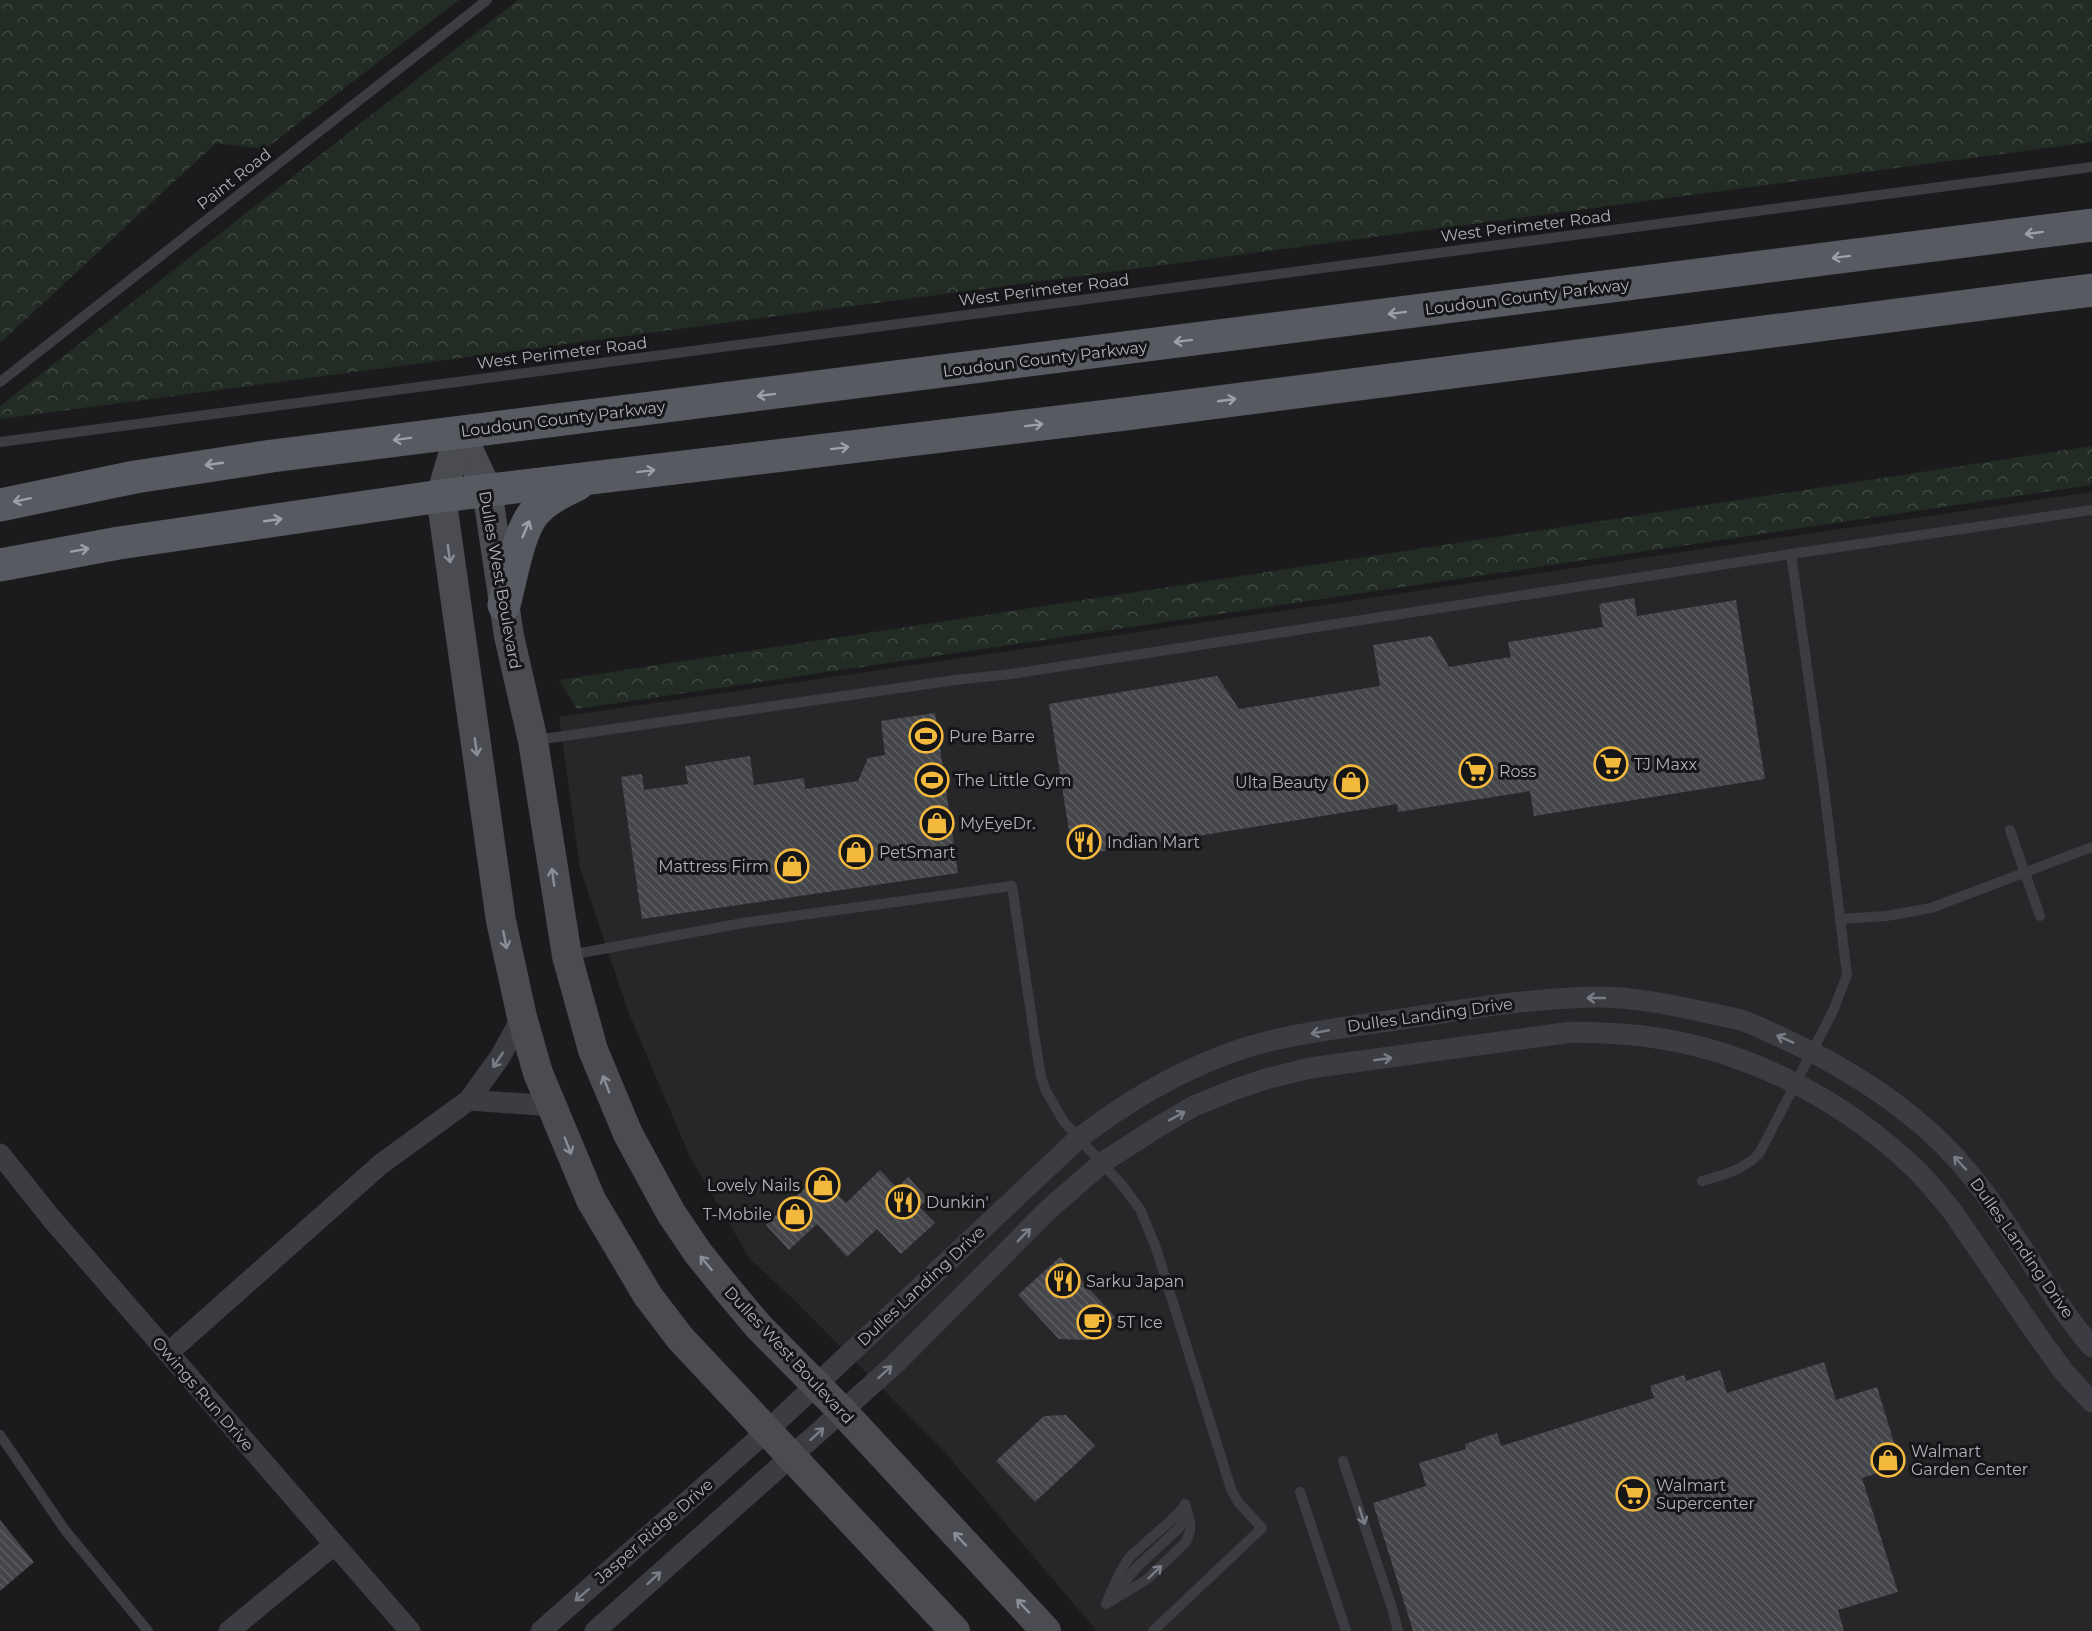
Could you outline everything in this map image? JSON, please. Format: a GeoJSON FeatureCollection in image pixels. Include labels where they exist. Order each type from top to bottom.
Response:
{"type":"FeatureCollection","features":[{"type":"Feature","properties":{"kind":"main road","name":"Loudoun County Parkway"},"geometry":{"type":"LineString","coordinates":[[0,505],[200,466],[2092,225]]}},
{"type":"Feature","properties":{"kind":"main road"},"geometry":{"type":"LineString","coordinates":[[0,565],[119,543],[441,496],[1113,415],[2092,290]]}},
{"type":"Feature","properties":{"kind":"main road"},"geometry":{"type":"LineString","coordinates":[[504,605],[522,535],[528,522],[536,510],[588,478]]}},
{"type":"Feature","properties":{"kind":"street","name":"Dulles West Boulevard"},"geometry":{"type":"LineString","coordinates":[[460,432],[487,490],[513,661],[533,741],[567,956],[593,1050],[613,1102],[649,1176],[698,1253],[759,1327],[842,1411],[1046,1631]]}},
{"type":"Feature","properties":{"kind":"street"},"geometry":{"type":"LineString","coordinates":[[460,432],[441,496],[501,921],[522,1017],[538,1074],[591,1200],[620,1253],[648,1296],[680,1338],[955,1631]]}},
{"type":"Feature","properties":{"kind":"street","name":"Dulles Landing Drive"},"geometry":{"type":"LineString","coordinates":[[767,1431],[1078,1139],[1110,1114],[1172,1078],[1223,1055],[1262,1044],[1330,1030],[1550,999],[1601,997],[1649,1001],[1743,1021],[1812,1051],[1847,1071],[1906,1113],[1955,1157],[1977,1182],[2060,1305],[2092,1347]]}},
{"type":"Feature","properties":{"kind":"street"},"geometry":{"type":"LineString","coordinates":[[168,1353],[381,1164],[468,1101],[500,1057],[522,1017]]}},
{"type":"Feature","properties":{"kind":"street","name":"Dulles Landing Drive"},"geometry":{"type":"LineString","coordinates":[[792,1456],[895,1364],[1049,1209],[1102,1163],[1194,1106],[1266,1079],[1310,1068],[1572,1032],[1651,1037],[1689,1044],[1723,1054],[1796,1082],[1852,1117],[1909,1163],[1952,1210],[2052,1356],[2092,1402]]}},
{"type":"Feature","properties":{"kind":"street"},"geometry":{"type":"LineString","coordinates":[[468,1101],[552,1106]]}},
{"type":"Feature","properties":{"kind":"street","name":"Owings Run Drive"},"geometry":{"type":"LineString","coordinates":[[0,1154],[51,1218],[410,1631]]}},
{"type":"Feature","properties":{"kind":"street","name":"Jasper Ridge Drive"},"geometry":{"type":"LineString","coordinates":[[541,1631],[767,1431]]}},
{"type":"Feature","properties":{"kind":"street"},"geometry":{"type":"LineString","coordinates":[[595,1631],[792,1456]]}},
{"type":"Feature","properties":{"kind":"street"},"geometry":{"type":"LineString","coordinates":[[229,1631],[334,1545]]}},
{"type":"Feature","properties":{"kind":"lane","name":"Paint Road"},"geometry":{"type":"LineString","coordinates":[[0,382],[487,0]]}},
{"type":"Feature","properties":{"kind":"lane","name":"West Perimeter Road"},"geometry":{"type":"LineString","coordinates":[[0,442],[2092,167]]}},
{"type":"Feature","properties":{"kind":"lane"},"geometry":{"type":"LineString","coordinates":[[533,741],[943,681],[1011,674],[2092,510]]}},
{"type":"Feature","properties":{"kind":"lane"},"geometry":{"type":"LineString","coordinates":[[1702,1181],[1731,1173],[1754,1159],[1763,1146],[1841,993],[1846,975],[1841,920],[1791,554]]}},
{"type":"Feature","properties":{"kind":"lane"},"geometry":{"type":"LineString","coordinates":[[2010,830],[2040,916]]}},
{"type":"Feature","properties":{"kind":"lane"},"geometry":{"type":"LineString","coordinates":[[1841,920],[1886,916],[1932,908],[2092,847]]}},
{"type":"Feature","properties":{"kind":"lane"},"geometry":{"type":"LineString","coordinates":[[567,956],[743,923],[1012,886],[1041,1077],[1052,1104],[1078,1139],[1131,1196],[1147,1224],[1231,1489],[1238,1502],[1262,1528],[1153,1631]]}},
{"type":"Feature","properties":{"kind":"lane"},"geometry":{"type":"LineString","coordinates":[[0,1435],[65,1530],[148,1631]]}},
{"type":"Feature","properties":{"kind":"lane"},"geometry":{"type":"LineString","coordinates":[[1343,1461],[1398,1631]]}},
{"type":"Feature","properties":{"kind":"lane"},"geometry":{"type":"LineString","coordinates":[[1300,1492],[1346,1631]]}},
{"type":"Feature","properties":{"kind":"lane"},"geometry":{"type":"LineString","coordinates":[[1186,1507],[1190,1531],[1186,1542],[1146,1580],[1106,1604],[1137,1567],[1179,1528],[1186,1507]]}},
{"type":"Feature","properties":{"kind":"shaded area"},"geometry":{"type":"Polygon","coordinates":[[[2092,492],[2092,1631],[1097,1631],[942,1449],[793,1299],[750,1259],[690,1157],[628,1011],[580,868],[559,717],[2092,492]]]}},
{"type":"Feature","properties":{"kind":"green space"},"geometry":{"type":"Polygon","coordinates":[[[0,0],[459,0],[265,149],[216,143],[0,343],[0,0]]]}},
{"type":"Feature","properties":{"kind":"green space"},"geometry":{"type":"Polygon","coordinates":[[[518,0],[2092,0],[2092,142],[0,419],[0,406],[518,0]]]}},
{"type":"Feature","properties":{"kind":"green space"},"geometry":{"type":"Polygon","coordinates":[[[2092,446],[2092,485],[577,709],[559,680],[2092,446]]]}},
{"type":"Feature","properties":{"kind":"building"},"geometry":{"type":"Polygon","coordinates":[[[1634,598],[1637,616],[1736,600],[1765,779],[1534,816],[1530,791],[1398,812],[1397,804],[1073,856],[1049,704],[1217,676],[1239,709],[1380,686],[1373,645],[1431,636],[1449,667],[1511,657],[1508,642],[1603,627],[1599,604],[1634,598]]]}},
{"type":"Feature","properties":{"kind":"building"},"geometry":{"type":"Polygon","coordinates":[[[935,713],[958,873],[642,919],[621,777],[642,774],[644,790],[688,784],[685,766],[750,756],[754,785],[804,778],[805,789],[858,781],[868,758],[885,755],[881,721],[935,713]]]}},
{"type":"Feature","properties":{"kind":"building"},"geometry":{"type":"Polygon","coordinates":[[[880,1170],[897,1188],[908,1177],[928,1199],[919,1207],[935,1223],[901,1254],[877,1229],[847,1257],[817,1224],[789,1250],[766,1225],[819,1175],[846,1203],[880,1170]]]}},
{"type":"Feature","properties":{"kind":"building"},"geometry":{"type":"Polygon","coordinates":[[[1060,1257],[1115,1317],[1090,1340],[1059,1339],[1018,1295],[1060,1257]]]}},
{"type":"Feature","properties":{"kind":"building","name":"Walmart Supercenter"},"geometry":{"type":"Polygon","coordinates":[[[1824,1362],[1836,1400],[1877,1387],[1901,1465],[1862,1478],[1898,1592],[1838,1610],[1844,1631],[1413,1631],[1373,1503],[1426,1486],[1419,1463],[1466,1449],[1465,1444],[1497,1433],[1501,1446],[1654,1398],[1650,1386],[1684,1375],[1686,1381],[1720,1370],[1727,1393],[1824,1362]]]}},
{"type":"Feature","properties":{"kind":"building"},"geometry":{"type":"Polygon","coordinates":[[[1066,1415],[1095,1446],[1035,1502],[996,1461],[1044,1416],[1066,1415]]]}},
{"type":"Feature","properties":{"kind":"building"},"geometry":{"type":"Polygon","coordinates":[[[0,1520],[34,1562],[0,1591],[0,1520]]]}},
{"type":"Feature","properties":{"kind":"place","name":"Pure Barre"},"geometry":{"type":"Point","coordinates":[926,736]}},
{"type":"Feature","properties":{"kind":"place","name":"TJ Maxx"},"geometry":{"type":"Point","coordinates":[1611,764]}},
{"type":"Feature","properties":{"kind":"place","name":"Ross"},"geometry":{"type":"Point","coordinates":[1476,771]}},
{"type":"Feature","properties":{"kind":"place","name":"The Little Gym"},"geometry":{"type":"Point","coordinates":[932,780]}},
{"type":"Feature","properties":{"kind":"place","name":"Ulta Beauty"},"geometry":{"type":"Point","coordinates":[1351,782]}},
{"type":"Feature","properties":{"kind":"place","name":"MyEyeDr."},"geometry":{"type":"Point","coordinates":[937,823]}},
{"type":"Feature","properties":{"kind":"place","name":"Indian Mart"},"geometry":{"type":"Point","coordinates":[1084,842]}},
{"type":"Feature","properties":{"kind":"place","name":"PetSmart"},"geometry":{"type":"Point","coordinates":[856,852]}},
{"type":"Feature","properties":{"kind":"place","name":"Mattress Firm"},"geometry":{"type":"Point","coordinates":[792,866]}},
{"type":"Feature","properties":{"kind":"place","name":"Lovely Nails"},"geometry":{"type":"Point","coordinates":[823,1185]}},
{"type":"Feature","properties":{"kind":"place","name":"Dunkin'"},"geometry":{"type":"Point","coordinates":[903,1202]}},
{"type":"Feature","properties":{"kind":"place","name":"T-Mobile"},"geometry":{"type":"Point","coordinates":[795,1214]}},
{"type":"Feature","properties":{"kind":"place","name":"Sarku Japan"},"geometry":{"type":"Point","coordinates":[1063,1281]}},
{"type":"Feature","properties":{"kind":"place","name":"5T Ice"},"geometry":{"type":"Point","coordinates":[1094,1322]}},
{"type":"Feature","properties":{"kind":"place","name":"Walmart Garden Center"},"geometry":{"type":"Point","coordinates":[1888,1460]}},
{"type":"Feature","properties":{"kind":"place","name":"Walmart Supercenter"},"geometry":{"type":"Point","coordinates":[1633,1494]}}]}
